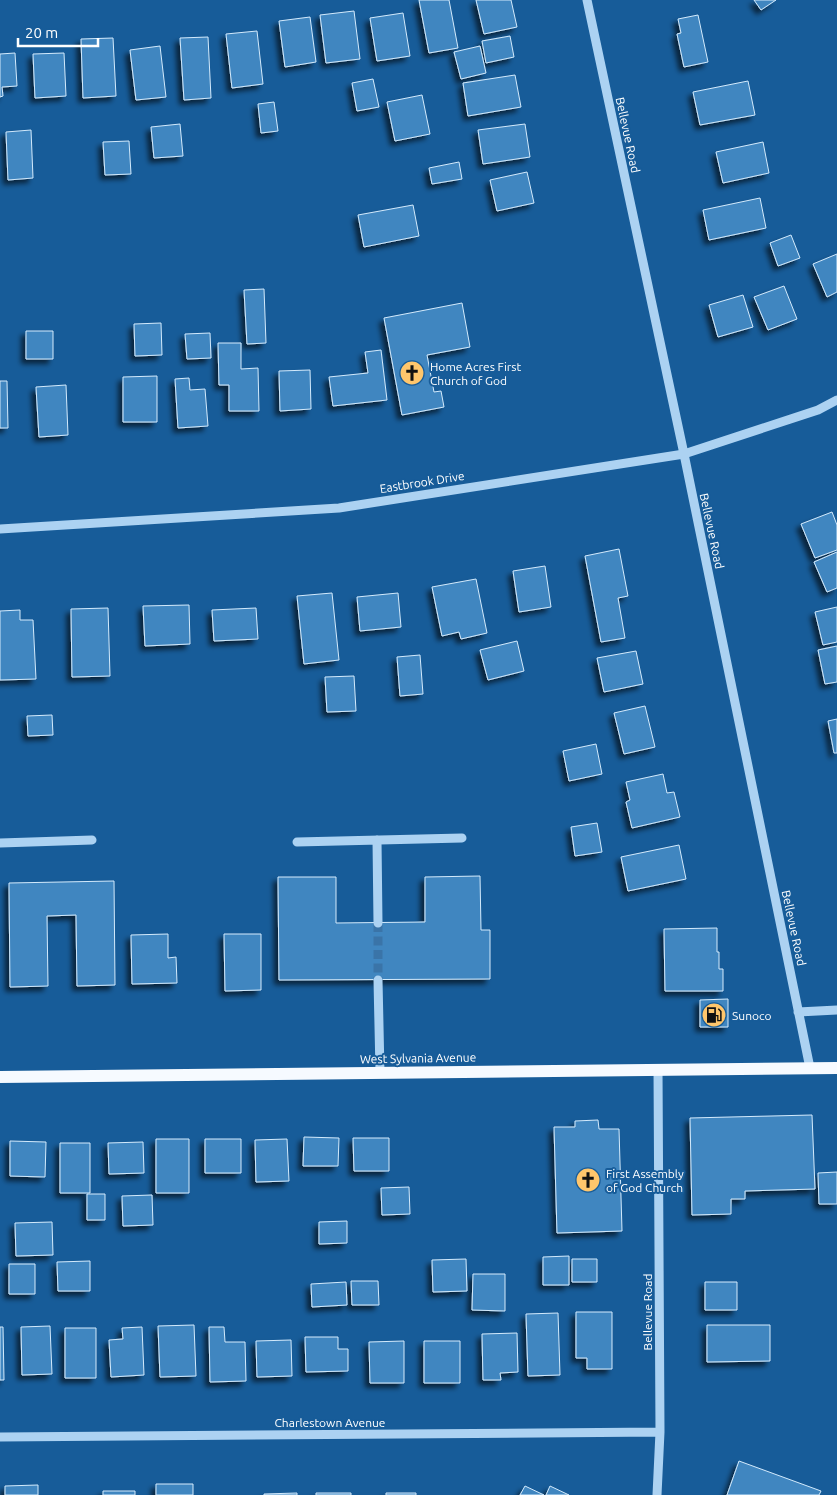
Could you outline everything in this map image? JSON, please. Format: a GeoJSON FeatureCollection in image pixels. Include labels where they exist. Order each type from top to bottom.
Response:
{"type":"FeatureCollection","features":[{"type":"Feature","properties":{"kind":"main road","name":"West Sylvania Avenue"},"geometry":{"type":"LineString","coordinates":[[0,1077],[837,1068]]}},
{"type":"Feature","properties":{"kind":"street","name":"Bellevue Road"},"geometry":{"type":"LineString","coordinates":[[587,0],[684,454],[810,1068]]}},
{"type":"Feature","properties":{"kind":"street","name":"Eastbrook Drive"},"geometry":{"type":"LineString","coordinates":[[0,529],[339,508],[684,454],[818,410],[837,400]]}},
{"type":"Feature","properties":{"kind":"street"},"geometry":{"type":"LineString","coordinates":[[297,842],[462,838]]}},
{"type":"Feature","properties":{"kind":"street"},"geometry":{"type":"LineString","coordinates":[[0,843],[92,840]]}},
{"type":"Feature","properties":{"kind":"street"},"geometry":{"type":"LineString","coordinates":[[377,840],[378,923]]}},
{"type":"Feature","properties":{"kind":"street"},"geometry":{"type":"LineString","coordinates":[[378,980],[380,1072]]}},
{"type":"Feature","properties":{"kind":"street"},"geometry":{"type":"LineString","coordinates":[[798,1012],[837,1010]]}},
{"type":"Feature","properties":{"kind":"street","name":"Bellevue Road"},"geometry":{"type":"LineString","coordinates":[[658,1069],[660,1432],[658,1495]]}},
{"type":"Feature","properties":{"kind":"street","name":"Charlestown Avenue"},"geometry":{"type":"LineString","coordinates":[[0,1436],[660,1432]]}},
{"type":"Feature","properties":{"kind":"building"},"geometry":{"type":"Polygon","coordinates":[[[419,0],[449,0],[458,48],[429,53],[419,0]]]}},
{"type":"Feature","properties":{"kind":"building"},"geometry":{"type":"Polygon","coordinates":[[[476,0],[511,0],[517,27],[484,34],[476,0]]]}},
{"type":"Feature","properties":{"kind":"building"},"geometry":{"type":"Polygon","coordinates":[[[754,0],[776,0],[761,10],[754,0]]]}},
{"type":"Feature","properties":{"kind":"building"},"geometry":{"type":"Polygon","coordinates":[[[354,11],[360,59],[326,63],[320,15],[354,11]]]}},
{"type":"Feature","properties":{"kind":"building"},"geometry":{"type":"Polygon","coordinates":[[[403,13],[410,56],[377,61],[370,18],[403,13]]]}},
{"type":"Feature","properties":{"kind":"building"},"geometry":{"type":"Polygon","coordinates":[[[698,15],[708,62],[684,67],[677,34],[681,33],[678,19],[698,15]]]}},
{"type":"Feature","properties":{"kind":"building"},"geometry":{"type":"Polygon","coordinates":[[[310,17],[316,62],[285,67],[279,21],[310,17]]]}},
{"type":"Feature","properties":{"kind":"building"},"geometry":{"type":"Polygon","coordinates":[[[257,31],[263,84],[232,88],[226,34],[257,31]]]}},
{"type":"Feature","properties":{"kind":"building"},"geometry":{"type":"Polygon","coordinates":[[[510,36],[514,57],[486,63],[482,41],[510,36]]]}},
{"type":"Feature","properties":{"kind":"building"},"geometry":{"type":"Polygon","coordinates":[[[208,37],[211,98],[184,100],[180,38],[208,37]]]}},
{"type":"Feature","properties":{"kind":"building"},"geometry":{"type":"Polygon","coordinates":[[[113,38],[116,96],[83,98],[81,39],[113,38]]]}},
{"type":"Feature","properties":{"kind":"building"},"geometry":{"type":"Polygon","coordinates":[[[160,46],[166,97],[136,100],[130,50],[160,46]]]}},
{"type":"Feature","properties":{"kind":"building"},"geometry":{"type":"Polygon","coordinates":[[[480,46],[486,73],[461,79],[454,52],[480,46]]]}},
{"type":"Feature","properties":{"kind":"building"},"geometry":{"type":"Polygon","coordinates":[[[15,53],[17,86],[2,87],[3,96],[0,97],[0,54],[15,53]]]}},
{"type":"Feature","properties":{"kind":"building"},"geometry":{"type":"Polygon","coordinates":[[[64,53],[66,96],[35,98],[33,54],[64,53]]]}},
{"type":"Feature","properties":{"kind":"building"},"geometry":{"type":"Polygon","coordinates":[[[515,75],[521,107],[468,116],[463,83],[515,75]]]}},
{"type":"Feature","properties":{"kind":"building"},"geometry":{"type":"Polygon","coordinates":[[[373,79],[379,107],[357,111],[352,83],[373,79]]]}},
{"type":"Feature","properties":{"kind":"building"},"geometry":{"type":"Polygon","coordinates":[[[748,81],[755,115],[700,125],[693,92],[748,81]]]}},
{"type":"Feature","properties":{"kind":"building"},"geometry":{"type":"Polygon","coordinates":[[[422,95],[430,134],[395,141],[387,102],[422,95]]]}},
{"type":"Feature","properties":{"kind":"building"},"geometry":{"type":"Polygon","coordinates":[[[274,102],[278,131],[261,133],[258,104],[274,102]]]}},
{"type":"Feature","properties":{"kind":"building"},"geometry":{"type":"Polygon","coordinates":[[[180,124],[183,156],[154,158],[151,127],[180,124]]]}},
{"type":"Feature","properties":{"kind":"building"},"geometry":{"type":"Polygon","coordinates":[[[525,124],[530,157],[483,164],[478,130],[525,124]]]}},
{"type":"Feature","properties":{"kind":"building"},"geometry":{"type":"Polygon","coordinates":[[[31,130],[33,178],[8,180],[6,132],[31,130]]]}},
{"type":"Feature","properties":{"kind":"building"},"geometry":{"type":"Polygon","coordinates":[[[129,141],[131,174],[105,175],[103,142],[129,141]]]}},
{"type":"Feature","properties":{"kind":"building"},"geometry":{"type":"Polygon","coordinates":[[[763,142],[769,173],[723,183],[716,152],[763,142]]]}},
{"type":"Feature","properties":{"kind":"building"},"geometry":{"type":"Polygon","coordinates":[[[459,162],[462,179],[432,184],[429,168],[459,162]]]}},
{"type":"Feature","properties":{"kind":"building"},"geometry":{"type":"Polygon","coordinates":[[[527,172],[534,203],[497,211],[490,180],[527,172]]]}},
{"type":"Feature","properties":{"kind":"building"},"geometry":{"type":"Polygon","coordinates":[[[760,198],[766,228],[709,240],[703,210],[760,198]]]}},
{"type":"Feature","properties":{"kind":"building"},"geometry":{"type":"Polygon","coordinates":[[[413,205],[419,236],[364,247],[358,215],[413,205]]]}},
{"type":"Feature","properties":{"kind":"building"},"geometry":{"type":"Polygon","coordinates":[[[791,235],[800,258],[778,266],[770,243],[791,235]]]}},
{"type":"Feature","properties":{"kind":"building"},"geometry":{"type":"Polygon","coordinates":[[[837,254],[837,292],[827,297],[813,264],[837,254]]]}},
{"type":"Feature","properties":{"kind":"building"},"geometry":{"type":"Polygon","coordinates":[[[784,286],[797,319],[768,330],[754,297],[784,286]]]}},
{"type":"Feature","properties":{"kind":"building"},"geometry":{"type":"Polygon","coordinates":[[[264,289],[266,343],[247,344],[244,290],[264,289]]]}},
{"type":"Feature","properties":{"kind":"building"},"geometry":{"type":"Polygon","coordinates":[[[743,295],[753,327],[718,337],[709,305],[743,295]]]}},
{"type":"Feature","properties":{"kind":"building","name":"Home Acres First Church of God"},"geometry":{"type":"Polygon","coordinates":[[[462,303],[470,347],[427,355],[434,392],[441,391],[444,407],[402,415],[384,318],[462,303]]]}},
{"type":"Feature","properties":{"kind":"building"},"geometry":{"type":"Polygon","coordinates":[[[161,323],[162,355],[135,356],[134,324],[161,323]]]}},
{"type":"Feature","properties":{"kind":"building"},"geometry":{"type":"Polygon","coordinates":[[[26,331],[53,331],[53,359],[26,359],[26,331]]]}},
{"type":"Feature","properties":{"kind":"building"},"geometry":{"type":"Polygon","coordinates":[[[210,333],[211,358],[187,359],[185,334],[210,333]]]}},
{"type":"Feature","properties":{"kind":"building"},"geometry":{"type":"Polygon","coordinates":[[[218,343],[241,343],[241,369],[258,368],[259,411],[229,411],[229,385],[219,385],[218,343]]]}},
{"type":"Feature","properties":{"kind":"building"},"geometry":{"type":"Polygon","coordinates":[[[381,350],[387,400],[333,406],[329,377],[368,373],[365,352],[381,350]]]}},
{"type":"Feature","properties":{"kind":"building"},"geometry":{"type":"Polygon","coordinates":[[[310,370],[311,409],[280,411],[279,371],[310,370]]]}},
{"type":"Feature","properties":{"kind":"building"},"geometry":{"type":"Polygon","coordinates":[[[157,376],[157,422],[123,422],[123,377],[157,376]]]}},
{"type":"Feature","properties":{"kind":"building"},"geometry":{"type":"Polygon","coordinates":[[[189,378],[190,390],[205,389],[208,426],[178,428],[175,379],[189,378]]]}},
{"type":"Feature","properties":{"kind":"building"},"geometry":{"type":"Polygon","coordinates":[[[0,381],[7,381],[8,428],[0,428],[0,381]]]}},
{"type":"Feature","properties":{"kind":"building"},"geometry":{"type":"Polygon","coordinates":[[[66,385],[68,435],[39,437],[36,387],[66,385]]]}},
{"type":"Feature","properties":{"kind":"building"},"geometry":{"type":"Polygon","coordinates":[[[832,512],[837,525],[837,550],[815,558],[801,524],[832,512]]]}},
{"type":"Feature","properties":{"kind":"building"},"geometry":{"type":"Polygon","coordinates":[[[619,549],[628,596],[618,598],[625,638],[601,642],[585,556],[619,549]]]}},
{"type":"Feature","properties":{"kind":"building"},"geometry":{"type":"Polygon","coordinates":[[[837,552],[837,588],[827,592],[814,562],[837,552]]]}},
{"type":"Feature","properties":{"kind":"building"},"geometry":{"type":"Polygon","coordinates":[[[545,566],[551,607],[519,612],[513,571],[545,566]]]}},
{"type":"Feature","properties":{"kind":"building"},"geometry":{"type":"Polygon","coordinates":[[[476,579],[487,633],[461,639],[459,632],[442,636],[432,587],[476,579]]]}},
{"type":"Feature","properties":{"kind":"building"},"geometry":{"type":"Polygon","coordinates":[[[332,593],[339,660],[304,664],[297,596],[332,593]]]}},
{"type":"Feature","properties":{"kind":"building"},"geometry":{"type":"Polygon","coordinates":[[[398,593],[401,627],[360,631],[357,597],[398,593]]]}},
{"type":"Feature","properties":{"kind":"building"},"geometry":{"type":"Polygon","coordinates":[[[189,605],[190,644],[145,646],[143,606],[189,605]]]}},
{"type":"Feature","properties":{"kind":"building"},"geometry":{"type":"Polygon","coordinates":[[[837,607],[837,642],[823,645],[815,612],[837,607]]]}},
{"type":"Feature","properties":{"kind":"building"},"geometry":{"type":"Polygon","coordinates":[[[108,608],[110,676],[72,677],[71,609],[108,608]]]}},
{"type":"Feature","properties":{"kind":"building"},"geometry":{"type":"Polygon","coordinates":[[[256,608],[258,639],[214,641],[212,610],[256,608]]]}},
{"type":"Feature","properties":{"kind":"building"},"geometry":{"type":"Polygon","coordinates":[[[20,610],[20,620],[33,620],[36,679],[0,680],[0,611],[20,610]]]}},
{"type":"Feature","properties":{"kind":"building"},"geometry":{"type":"Polygon","coordinates":[[[517,641],[524,671],[488,680],[480,650],[517,641]]]}},
{"type":"Feature","properties":{"kind":"building"},"geometry":{"type":"Polygon","coordinates":[[[837,646],[837,682],[825,684],[818,650],[837,646]]]}},
{"type":"Feature","properties":{"kind":"building"},"geometry":{"type":"Polygon","coordinates":[[[636,651],[643,684],[604,692],[597,658],[636,651]]]}},
{"type":"Feature","properties":{"kind":"building"},"geometry":{"type":"Polygon","coordinates":[[[420,655],[423,694],[400,696],[397,657],[420,655]]]}},
{"type":"Feature","properties":{"kind":"building"},"geometry":{"type":"Polygon","coordinates":[[[354,676],[356,711],[327,712],[325,677],[354,676]]]}},
{"type":"Feature","properties":{"kind":"building"},"geometry":{"type":"Polygon","coordinates":[[[645,706],[655,747],[624,754],[614,713],[645,706]]]}},
{"type":"Feature","properties":{"kind":"building"},"geometry":{"type":"Polygon","coordinates":[[[52,715],[53,735],[28,736],[27,716],[52,715]]]}},
{"type":"Feature","properties":{"kind":"building"},"geometry":{"type":"Polygon","coordinates":[[[837,719],[837,753],[834,753],[828,721],[837,719]]]}},
{"type":"Feature","properties":{"kind":"building"},"geometry":{"type":"Polygon","coordinates":[[[596,744],[602,774],[569,781],[563,751],[596,744]]]}},
{"type":"Feature","properties":{"kind":"building"},"geometry":{"type":"Polygon","coordinates":[[[663,774],[667,793],[674,792],[680,817],[632,828],[626,802],[630,800],[626,782],[663,774]]]}},
{"type":"Feature","properties":{"kind":"building"},"geometry":{"type":"Polygon","coordinates":[[[597,823],[602,852],[575,856],[571,827],[597,823]]]}},
{"type":"Feature","properties":{"kind":"building"},"geometry":{"type":"Polygon","coordinates":[[[679,845],[686,879],[628,891],[621,857],[679,845]]]}},
{"type":"Feature","properties":{"kind":"building"},"geometry":{"type":"Polygon","coordinates":[[[480,876],[481,930],[490,930],[490,979],[279,980],[278,877],[336,877],[336,923],[425,922],[425,877],[480,876]]]}},
{"type":"Feature","properties":{"kind":"building"},"geometry":{"type":"Polygon","coordinates":[[[114,881],[115,985],[77,986],[76,915],[47,916],[48,986],[10,987],[9,883],[114,881]]]}},
{"type":"Feature","properties":{"kind":"building"},"geometry":{"type":"Polygon","coordinates":[[[717,928],[717,952],[719,952],[719,969],[723,969],[723,991],[665,991],[664,929],[717,928]]]}},
{"type":"Feature","properties":{"kind":"building"},"geometry":{"type":"Polygon","coordinates":[[[168,934],[168,958],[176,957],[177,983],[132,984],[131,935],[168,934]]]}},
{"type":"Feature","properties":{"kind":"building"},"geometry":{"type":"Polygon","coordinates":[[[224,934],[261,934],[261,990],[225,991],[224,934]]]}},
{"type":"Feature","properties":{"kind":"building"},"geometry":{"type":"Polygon","coordinates":[[[728,999],[728,1027],[700,1027],[700,1000],[728,999]]]}},
{"type":"Feature","properties":{"kind":"building"},"geometry":{"type":"Polygon","coordinates":[[[812,1115],[815,1189],[745,1191],[745,1199],[731,1199],[731,1214],[692,1215],[690,1118],[812,1115]]]}},
{"type":"Feature","properties":{"kind":"building","name":"First Assembly of God Church"},"geometry":{"type":"Polygon","coordinates":[[[598,1120],[599,1129],[619,1129],[622,1231],[557,1233],[554,1127],[575,1127],[575,1121],[598,1120]]]}},
{"type":"Feature","properties":{"kind":"building"},"geometry":{"type":"Polygon","coordinates":[[[304,1137],[339,1138],[338,1166],[303,1166],[304,1137]]]}},
{"type":"Feature","properties":{"kind":"building"},"geometry":{"type":"Polygon","coordinates":[[[353,1138],[389,1138],[389,1171],[354,1171],[353,1138]]]}},
{"type":"Feature","properties":{"kind":"building"},"geometry":{"type":"Polygon","coordinates":[[[156,1139],[189,1139],[189,1193],[156,1193],[156,1139]]]}},
{"type":"Feature","properties":{"kind":"building"},"geometry":{"type":"Polygon","coordinates":[[[205,1139],[241,1139],[241,1173],[205,1173],[205,1139]]]}},
{"type":"Feature","properties":{"kind":"building"},"geometry":{"type":"Polygon","coordinates":[[[287,1139],[289,1181],[256,1182],[255,1140],[287,1139]]]}},
{"type":"Feature","properties":{"kind":"building"},"geometry":{"type":"Polygon","coordinates":[[[10,1141],[46,1142],[45,1177],[10,1176],[10,1141]]]}},
{"type":"Feature","properties":{"kind":"building"},"geometry":{"type":"Polygon","coordinates":[[[143,1142],[144,1173],[109,1174],[108,1143],[143,1142]]]}},
{"type":"Feature","properties":{"kind":"building"},"geometry":{"type":"Polygon","coordinates":[[[60,1143],[90,1143],[90,1193],[60,1193],[60,1143]]]}},
{"type":"Feature","properties":{"kind":"building"},"geometry":{"type":"Polygon","coordinates":[[[837,1172],[837,1204],[819,1204],[818,1173],[837,1172]]]}},
{"type":"Feature","properties":{"kind":"building"},"geometry":{"type":"Polygon","coordinates":[[[409,1187],[410,1214],[382,1215],[381,1188],[409,1187]]]}},
{"type":"Feature","properties":{"kind":"building"},"geometry":{"type":"Polygon","coordinates":[[[87,1194],[105,1194],[105,1220],[87,1220],[87,1194]]]}},
{"type":"Feature","properties":{"kind":"building"},"geometry":{"type":"Polygon","coordinates":[[[152,1195],[153,1225],[123,1226],[122,1196],[152,1195]]]}},
{"type":"Feature","properties":{"kind":"building"},"geometry":{"type":"Polygon","coordinates":[[[347,1221],[347,1243],[319,1244],[319,1222],[347,1221]]]}},
{"type":"Feature","properties":{"kind":"building"},"geometry":{"type":"Polygon","coordinates":[[[52,1222],[53,1255],[16,1256],[15,1223],[52,1222]]]}},
{"type":"Feature","properties":{"kind":"building"},"geometry":{"type":"Polygon","coordinates":[[[569,1256],[569,1285],[543,1285],[543,1257],[569,1256]]]}},
{"type":"Feature","properties":{"kind":"building"},"geometry":{"type":"Polygon","coordinates":[[[466,1259],[467,1291],[433,1292],[432,1260],[466,1259]]]}},
{"type":"Feature","properties":{"kind":"building"},"geometry":{"type":"Polygon","coordinates":[[[572,1259],[597,1259],[597,1282],[572,1282],[572,1259]]]}},
{"type":"Feature","properties":{"kind":"building"},"geometry":{"type":"Polygon","coordinates":[[[90,1261],[90,1291],[58,1291],[57,1262],[90,1261]]]}},
{"type":"Feature","properties":{"kind":"building"},"geometry":{"type":"Polygon","coordinates":[[[9,1264],[35,1264],[35,1294],[9,1294],[9,1264]]]}},
{"type":"Feature","properties":{"kind":"building"},"geometry":{"type":"Polygon","coordinates":[[[473,1274],[505,1274],[505,1311],[472,1310],[473,1274]]]}},
{"type":"Feature","properties":{"kind":"building"},"geometry":{"type":"Polygon","coordinates":[[[351,1281],[378,1281],[379,1305],[352,1305],[351,1281]]]}},
{"type":"Feature","properties":{"kind":"building"},"geometry":{"type":"Polygon","coordinates":[[[346,1282],[347,1305],[312,1307],[311,1284],[346,1282]]]}},
{"type":"Feature","properties":{"kind":"building"},"geometry":{"type":"Polygon","coordinates":[[[705,1282],[737,1282],[737,1310],[705,1310],[705,1282]]]}},
{"type":"Feature","properties":{"kind":"building"},"geometry":{"type":"Polygon","coordinates":[[[576,1312],[612,1312],[612,1369],[587,1369],[587,1358],[576,1358],[576,1312]]]}},
{"type":"Feature","properties":{"kind":"building"},"geometry":{"type":"Polygon","coordinates":[[[558,1313],[560,1375],[528,1376],[526,1314],[558,1313]]]}},
{"type":"Feature","properties":{"kind":"building"},"geometry":{"type":"Polygon","coordinates":[[[194,1325],[196,1376],[160,1377],[158,1326],[194,1325]]]}},
{"type":"Feature","properties":{"kind":"building"},"geometry":{"type":"Polygon","coordinates":[[[707,1325],[770,1325],[770,1361],[707,1362],[707,1325]]]}},
{"type":"Feature","properties":{"kind":"building"},"geometry":{"type":"Polygon","coordinates":[[[50,1326],[52,1374],[22,1375],[21,1327],[50,1326]]]}},
{"type":"Feature","properties":{"kind":"building"},"geometry":{"type":"Polygon","coordinates":[[[0,1327],[3,1327],[4,1380],[0,1380],[0,1327]]]}},
{"type":"Feature","properties":{"kind":"building"},"geometry":{"type":"Polygon","coordinates":[[[142,1327],[144,1375],[111,1377],[109,1340],[123,1339],[122,1328],[142,1327]]]}},
{"type":"Feature","properties":{"kind":"building"},"geometry":{"type":"Polygon","coordinates":[[[209,1327],[224,1327],[225,1342],[245,1342],[246,1381],[210,1382],[209,1327]]]}},
{"type":"Feature","properties":{"kind":"building"},"geometry":{"type":"Polygon","coordinates":[[[65,1328],[96,1328],[96,1378],[65,1378],[65,1328]]]}},
{"type":"Feature","properties":{"kind":"building"},"geometry":{"type":"Polygon","coordinates":[[[517,1333],[518,1372],[500,1373],[501,1380],[483,1380],[482,1334],[517,1333]]]}},
{"type":"Feature","properties":{"kind":"building"},"geometry":{"type":"Polygon","coordinates":[[[305,1337],[338,1337],[338,1349],[348,1349],[348,1371],[306,1372],[305,1337]]]}},
{"type":"Feature","properties":{"kind":"building"},"geometry":{"type":"Polygon","coordinates":[[[291,1340],[292,1376],[257,1377],[256,1341],[291,1340]]]}},
{"type":"Feature","properties":{"kind":"building"},"geometry":{"type":"Polygon","coordinates":[[[404,1341],[404,1383],[370,1383],[369,1342],[404,1341]]]}},
{"type":"Feature","properties":{"kind":"building"},"geometry":{"type":"Polygon","coordinates":[[[424,1341],[460,1341],[460,1383],[424,1383],[424,1341]]]}},
{"type":"Feature","properties":{"kind":"building"},"geometry":{"type":"Polygon","coordinates":[[[739,1461],[821,1491],[819,1495],[727,1495],[739,1461]]]}},
{"type":"Feature","properties":{"kind":"building"},"geometry":{"type":"Polygon","coordinates":[[[156,1484],[193,1484],[193,1495],[156,1495],[156,1484]]]}},
{"type":"Feature","properties":{"kind":"building"},"geometry":{"type":"Polygon","coordinates":[[[38,1485],[38,1495],[5,1495],[5,1486],[38,1485]]]}},
{"type":"Feature","properties":{"kind":"building"},"geometry":{"type":"Polygon","coordinates":[[[525,1486],[544,1495],[520,1495],[525,1486]]]}},
{"type":"Feature","properties":{"kind":"building"},"geometry":{"type":"Polygon","coordinates":[[[550,1486],[569,1495],[546,1495],[550,1486]]]}},
{"type":"Feature","properties":{"kind":"building"},"geometry":{"type":"Polygon","coordinates":[[[103,1491],[135,1491],[135,1495],[103,1495],[103,1491]]]}},
{"type":"Feature","properties":{"kind":"building"},"geometry":{"type":"Polygon","coordinates":[[[297,1493],[297,1495],[264,1495],[264,1494],[297,1493]]]}},
{"type":"Feature","properties":{"kind":"building"},"geometry":{"type":"Polygon","coordinates":[[[316,1493],[351,1493],[351,1495],[316,1495],[316,1493]]]}},
{"type":"Feature","properties":{"kind":"building"},"geometry":{"type":"Polygon","coordinates":[[[386,1493],[416,1493],[416,1495],[386,1495],[386,1493]]]}},
{"type":"Feature","properties":{"kind":"tunnel"},"geometry":{"type":"LineString","coordinates":[[378,923],[378,980]]}},
{"type":"Feature","properties":{"kind":"place","name":"Home Acres First Church of God"},"geometry":{"type":"Point","coordinates":[412,373]}},
{"type":"Feature","properties":{"kind":"place","name":"Sunoco"},"geometry":{"type":"Point","coordinates":[714,1015]}},
{"type":"Feature","properties":{"kind":"place","name":"First Assembly of God Church"},"geometry":{"type":"Point","coordinates":[588,1180]}}]}
